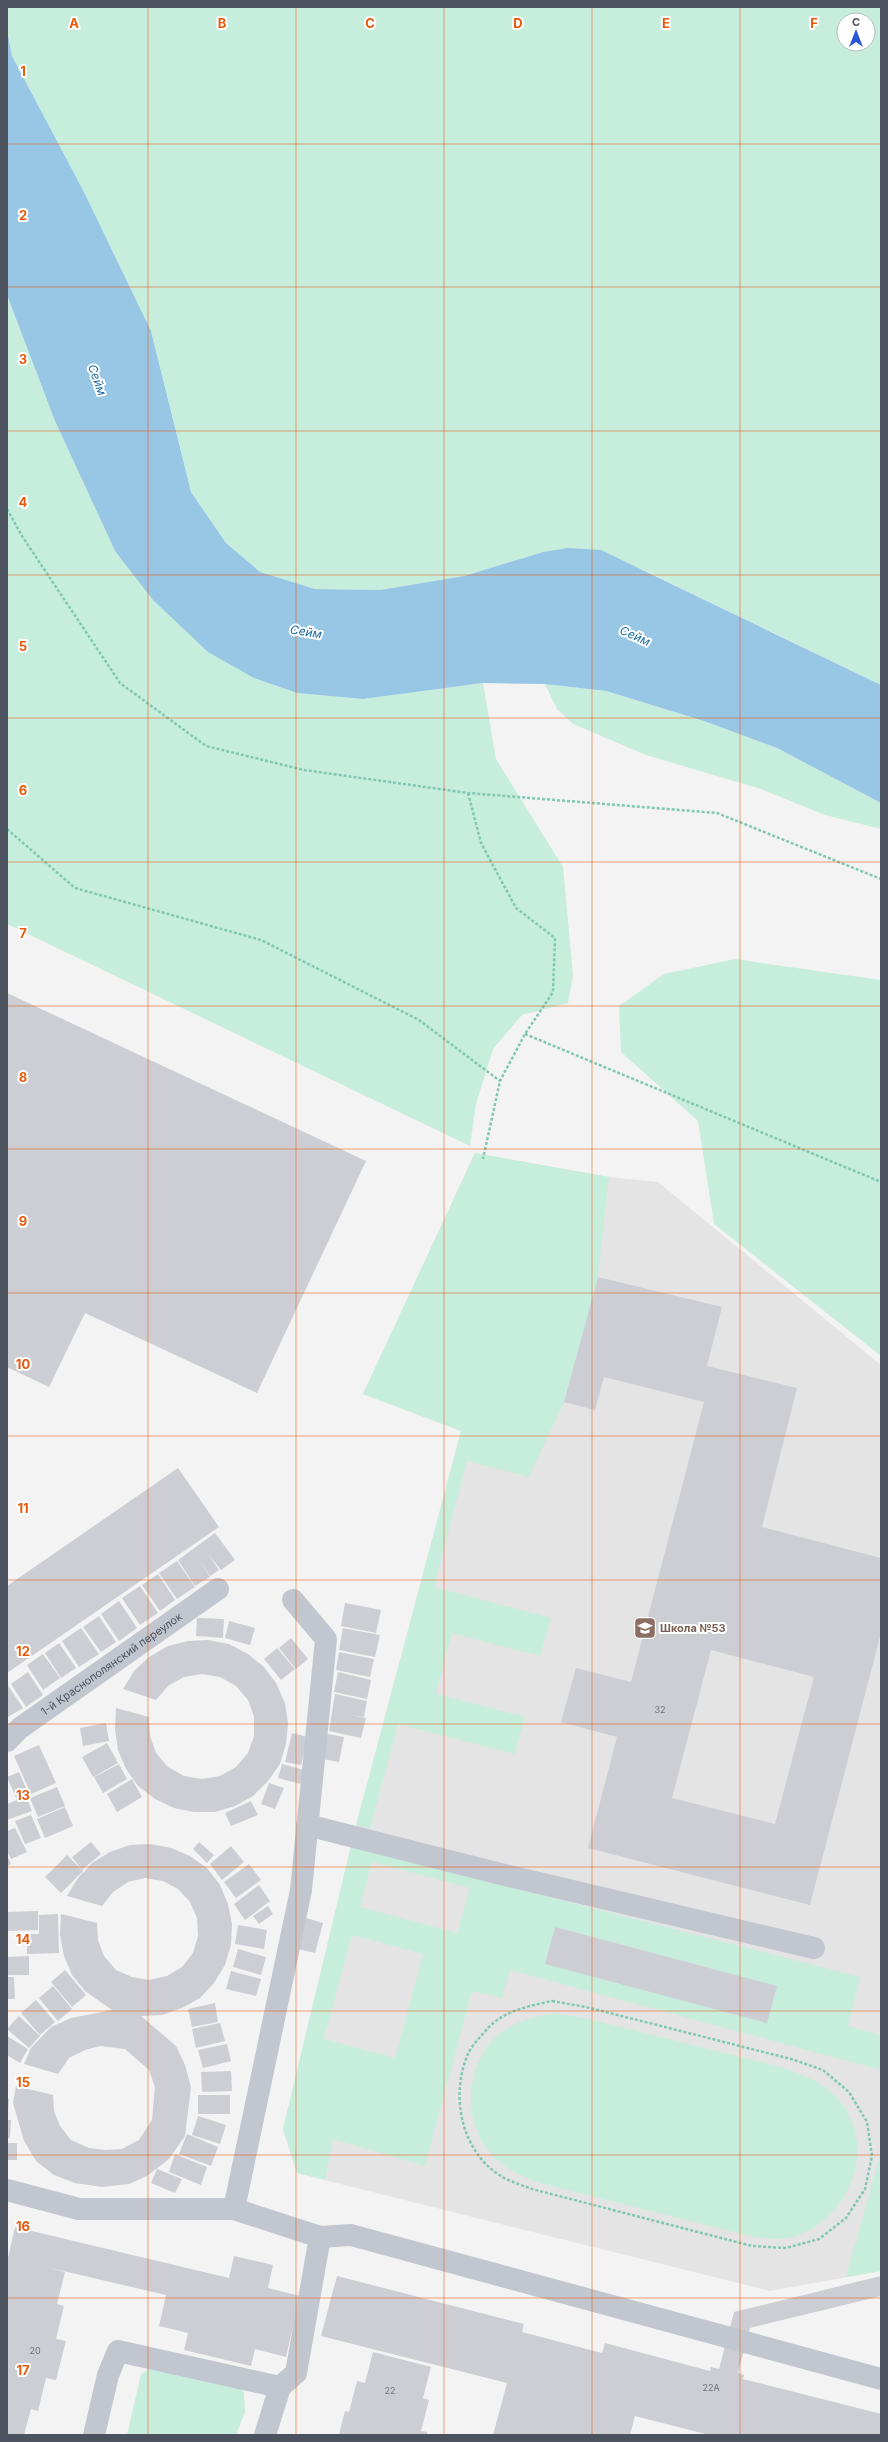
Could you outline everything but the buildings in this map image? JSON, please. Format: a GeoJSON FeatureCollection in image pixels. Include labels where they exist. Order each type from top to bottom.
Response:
{"type":"FeatureCollection","features":[{"type":"Feature","properties":{"kind":"street","name":"1-й Краснополянский переулок"},"geometry":{"type":"LineString","coordinates":[[7,1741],[20,1728],[218,1589]]}},
{"type":"Feature","properties":{"kind":"street"},"geometry":{"type":"LineString","coordinates":[[234,2209],[301,1890],[326,1639],[293,1600]]}},
{"type":"Feature","properties":{"kind":"street"},"geometry":{"type":"LineString","coordinates":[[307,1825],[509,1876],[814,1948]]}},
{"type":"Feature","properties":{"kind":"street"},"geometry":{"type":"LineString","coordinates":[[7,2190],[79,2209],[234,2209],[320,2237],[351,2235],[881,2379]]}},
{"type":"Feature","properties":{"kind":"street"},"geometry":{"type":"LineString","coordinates":[[265,2435],[280,2387],[296,2373],[320,2237]]}},
{"type":"Feature","properties":{"kind":"street"},"geometry":{"type":"LineString","coordinates":[[94,2435],[108,2374],[118,2351],[280,2387]]}},
{"type":"Feature","properties":{"kind":"path"},"geometry":{"type":"LineString","coordinates":[[7,509],[22,536],[120,683],[206,746],[304,770],[468,793],[717,813],[881,879]]}},
{"type":"Feature","properties":{"kind":"path"},"geometry":{"type":"LineString","coordinates":[[468,793],[481,844],[516,908],[555,938],[553,992],[525,1034],[500,1081],[483,1158]]}},
{"type":"Feature","properties":{"kind":"path"},"geometry":{"type":"LineString","coordinates":[[7,829],[75,888],[261,940],[419,1020],[500,1081]]}},
{"type":"Feature","properties":{"kind":"path"},"geometry":{"type":"LineString","coordinates":[[525,1034],[881,1182]]}},
{"type":"Feature","properties":{"kind":"path"},"geometry":{"type":"LineString","coordinates":[[552,2001],[593,2009],[791,2060],[823,2070],[849,2092],[863,2116],[866,2122],[872,2156],[865,2189],[846,2218],[819,2239],[786,2248],[752,2246],[532,2189],[500,2176],[476,2152],[461,2121],[459,2087],[468,2054],[489,2026],[518,2008],[552,2001]]}},
{"type":"Feature","properties":{"kind":"shaded area","name":"Школа №53"},"geometry":{"type":"Polygon","coordinates":[[[475,1153],[609,1177],[658,1182],[881,1365],[881,2271],[770,2291],[297,2173],[283,2129],[351,1846],[461,1431],[363,1394],[475,1153]]]}},
{"type":"Feature","properties":{"kind":"green space"},"geometry":{"type":"Polygon","coordinates":[[[7,7],[881,7],[881,685],[642,569],[543,552],[464,576],[380,590],[315,589],[260,572],[226,543],[191,492],[151,331],[84,192],[12,56],[7,30],[7,7]]]}},
{"type":"Feature","properties":{"kind":"green space"},"geometry":{"type":"Polygon","coordinates":[[[7,295],[55,421],[115,551],[254,678],[297,693],[363,699],[483,683],[496,759],[563,867],[573,975],[568,1003],[522,1015],[493,1049],[476,1104],[470,1146],[7,924],[7,295]]]}},
{"type":"Feature","properties":{"kind":"green space"},"geometry":{"type":"Polygon","coordinates":[[[545,684],[606,691],[704,721],[777,748],[881,803],[881,829],[825,815],[761,789],[646,755],[573,724],[557,709],[545,684]]]}},
{"type":"Feature","properties":{"kind":"green space"},"geometry":{"type":"Polygon","coordinates":[[[735,959],[881,980],[881,1356],[714,1224],[698,1121],[621,1052],[619,1006],[664,974],[735,959]]]}},
{"type":"Feature","properties":{"kind":"green space"},"geometry":{"type":"Polygon","coordinates":[[[475,1153],[609,1177],[598,1277],[564,1402],[529,1477],[467,1461],[434,1587],[551,1618],[540,1656],[452,1633],[436,1694],[525,1717],[515,1754],[398,1724],[370,1829],[356,1825],[461,1431],[363,1394],[475,1153]]]}},
{"type":"Feature","properties":{"kind":"green space"},"geometry":{"type":"Polygon","coordinates":[[[351,1846],[860,1977],[848,2026],[881,2035],[881,2070],[510,1970],[502,1998],[472,1991],[425,2166],[333,2139],[325,2180],[297,2173],[283,2129],[351,1846]],[[372,1862],[360,1907],[457,1933],[470,1888],[372,1862]],[[555,1927],[545,1964],[775,1986],[555,1927]],[[352,1935],[324,2039],[395,2058],[423,1954],[352,1935]]]}},
{"type":"Feature","properties":{"kind":"green space"},"geometry":{"type":"Polygon","coordinates":[[[554,2013],[585,2018],[784,2068],[806,2076],[819,2083],[837,2098],[850,2118],[857,2139],[856,2162],[850,2184],[839,2204],[823,2221],[803,2233],[780,2239],[769,2239],[750,2236],[536,2182],[503,2165],[487,2149],[479,2136],[474,2121],[471,2106],[474,2074],[480,2059],[488,2046],[504,2030],[532,2018],[554,2013]]]}},
{"type":"Feature","properties":{"kind":"green space"},"geometry":{"type":"Polygon","coordinates":[[[881,2152],[881,2271],[846,2277],[881,2152]]]}},
{"type":"Feature","properties":{"kind":"green space"},"geometry":{"type":"Polygon","coordinates":[[[153,2367],[239,2387],[244,2392],[245,2412],[236,2435],[127,2435],[141,2374],[153,2367]]]}},
{"type":"Feature","properties":{"kind":"water","name":"Сейм"},"geometry":{"type":"Polygon","coordinates":[[[7,30],[12,56],[84,192],[151,331],[191,492],[226,543],[260,572],[315,589],[380,590],[464,576],[543,552],[568,548],[601,550],[881,685],[881,803],[777,748],[704,721],[606,691],[545,684],[483,683],[363,699],[297,693],[254,678],[208,652],[153,600],[115,551],[55,421],[7,295],[7,30]]]}},
{"type":"Feature","properties":{"kind":"place","name":"Школа №53"},"geometry":{"type":"Point","coordinates":[645,1628]}}]}
